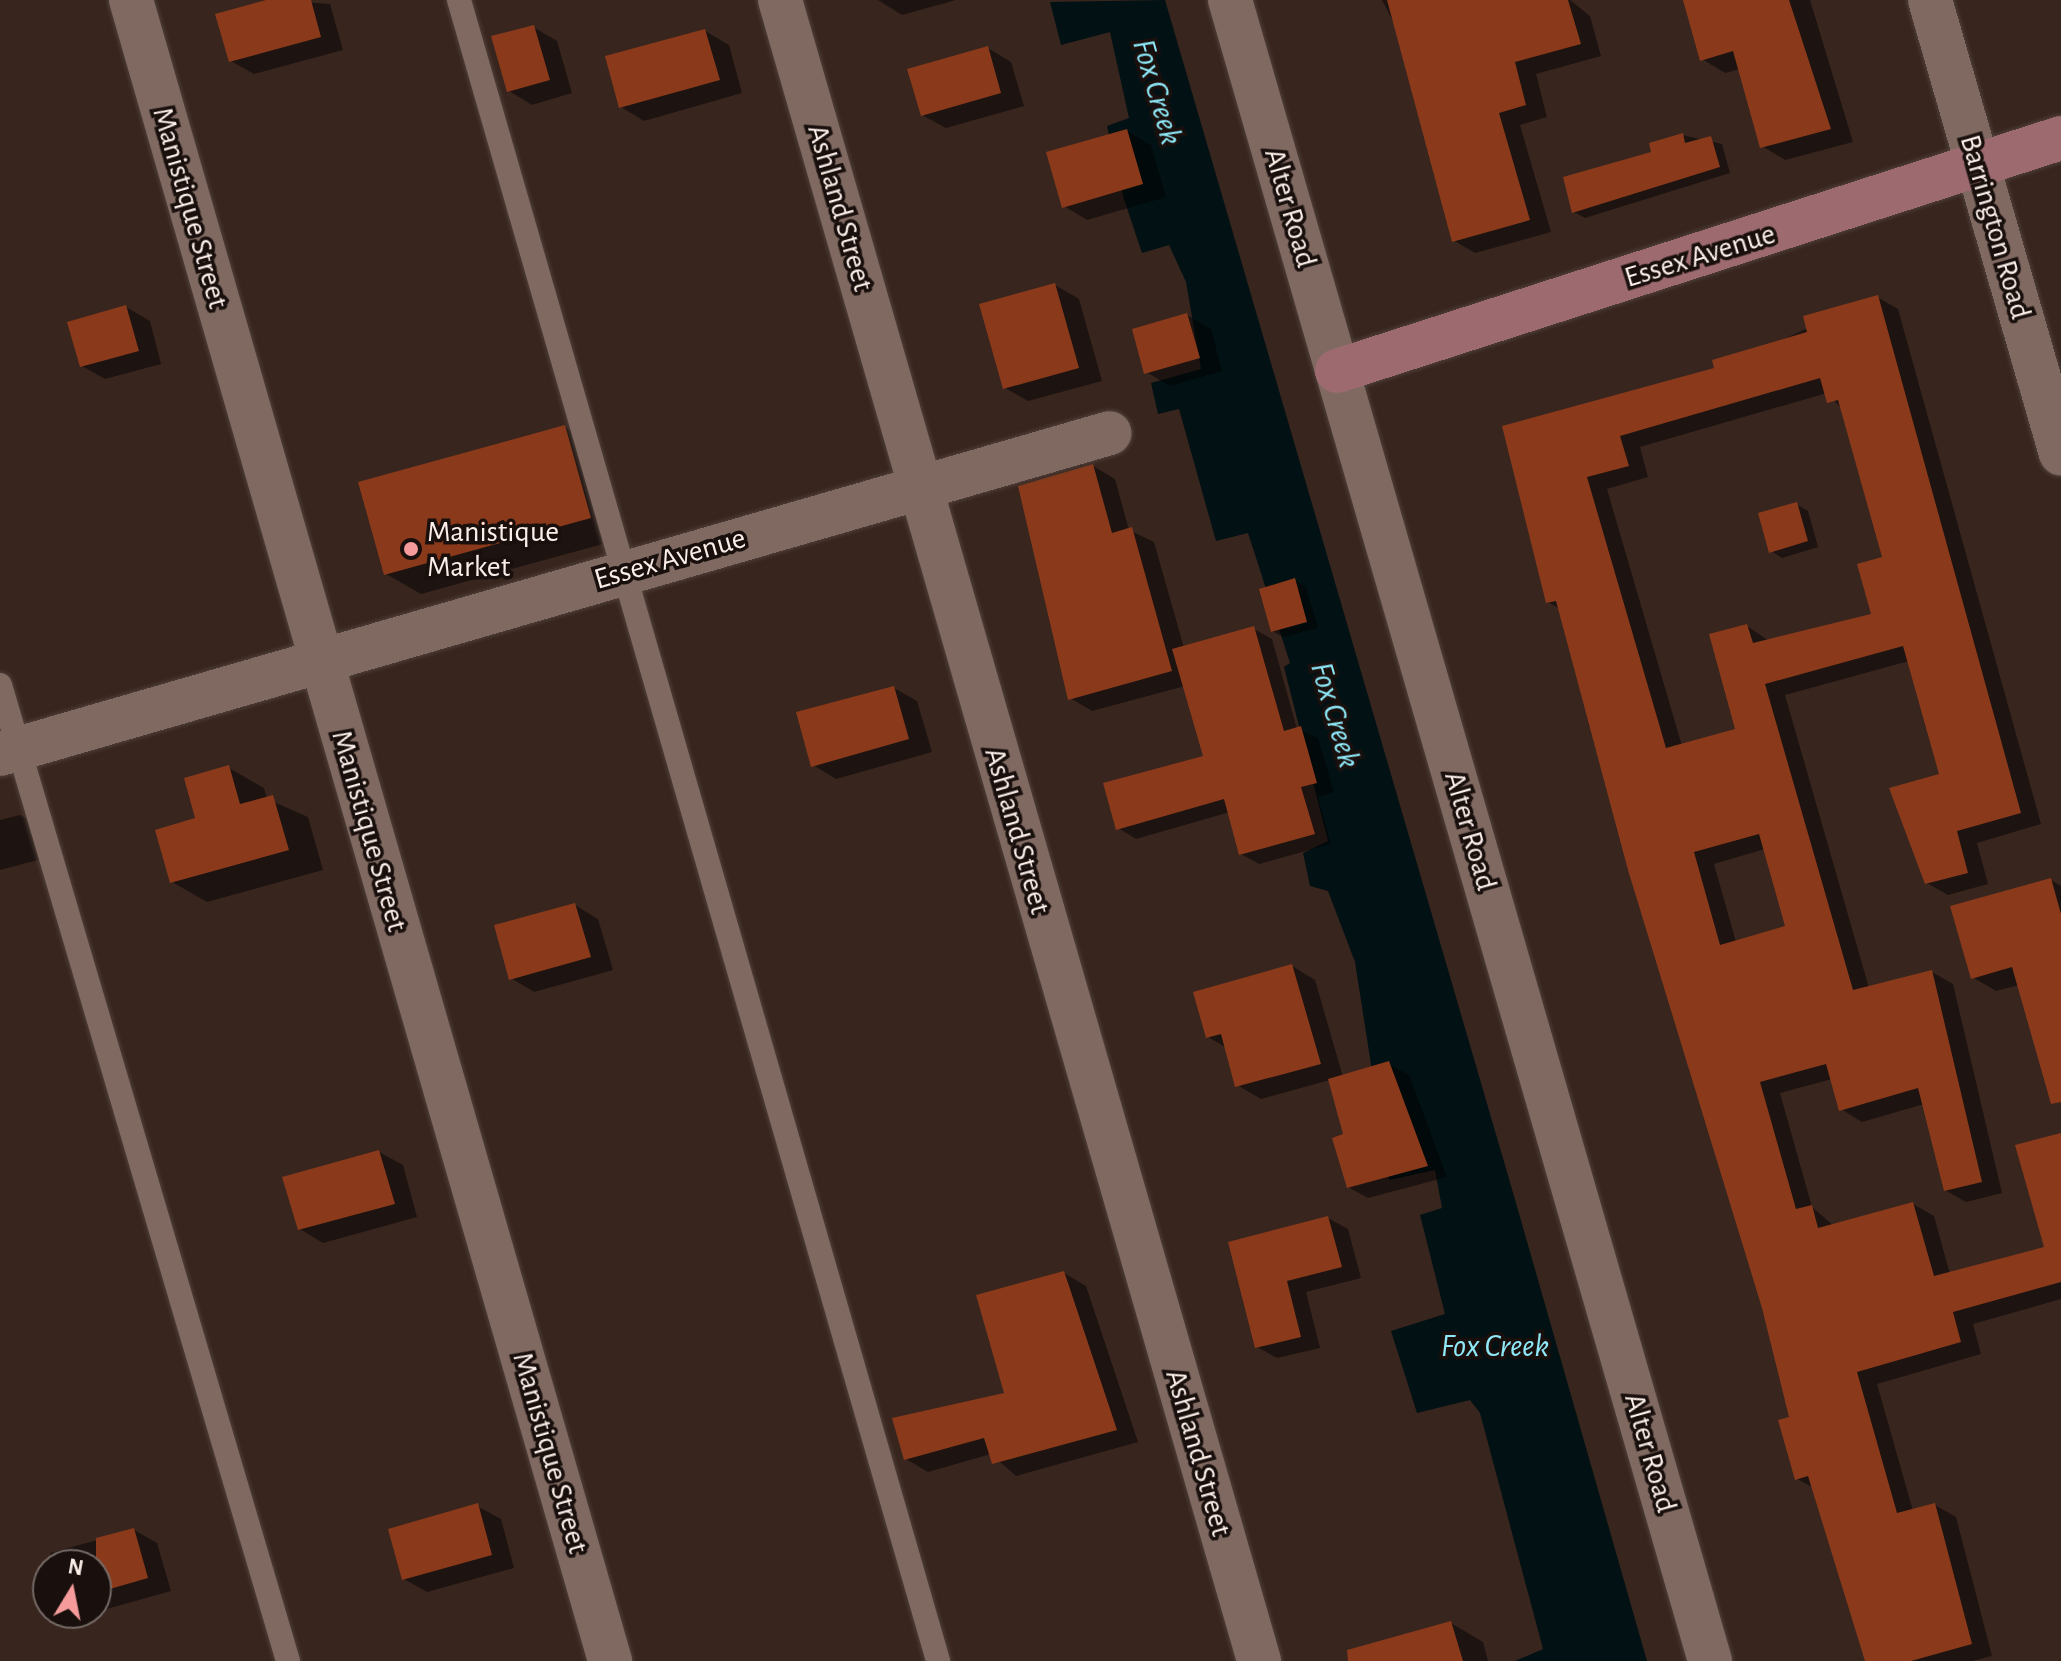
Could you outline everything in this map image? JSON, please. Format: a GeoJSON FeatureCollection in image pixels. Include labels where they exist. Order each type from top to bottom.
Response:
{"type":"FeatureCollection","features":[{"type":"Feature","properties":{"kind":"street","name":"Manistique Street"},"geometry":{"type":"LineString","coordinates":[[131,0],[610,1661]]}},
{"type":"Feature","properties":{"kind":"street","name":"Ashland Street"},"geometry":{"type":"LineString","coordinates":[[780,0],[1259,1661]]}},
{"type":"Feature","properties":{"kind":"street","name":"Alter Road"},"geometry":{"type":"LineString","coordinates":[[1230,0],[1710,1661]]}},
{"type":"Feature","properties":{"kind":"street","name":"Barrington Road"},"geometry":{"type":"LineString","coordinates":[[1930,0],[2061,453]]}},
{"type":"Feature","properties":{"kind":"street","name":"Essex Avenue"},"geometry":{"type":"LineString","coordinates":[[1337,371],[2061,138]]}},
{"type":"Feature","properties":{"kind":"street","name":"Essex Avenue"},"geometry":{"type":"LineString","coordinates":[[9,752],[1110,433]]}},
{"type":"Feature","properties":{"kind":"lane"},"geometry":{"type":"LineString","coordinates":[[459,0],[938,1661]]}},
{"type":"Feature","properties":{"kind":"lane"},"geometry":{"type":"LineString","coordinates":[[0,685],[9,752],[288,1661]]}},
{"type":"Feature","properties":{"kind":"water","name":"Fox Creek"},"geometry":{"type":"Polygon","coordinates":[[[1165,0],[1647,1661],[1515,1661],[1543,1649],[1480,1413],[1470,1400],[1417,1413],[1391,1331],[1445,1314],[1420,1215],[1442,1208],[1435,1170],[1389,1180],[1355,962],[1328,891],[1310,886],[1303,853],[1328,841],[1284,667],[1290,663],[1248,533],[1216,541],[1179,409],[1158,414],[1151,383],[1201,369],[1186,282],[1169,245],[1142,253],[1124,199],[1107,126],[1129,118],[1110,32],[1061,45],[1050,2],[1165,0]]]}},
{"type":"Feature","properties":{"kind":"building"},"geometry":{"type":"Polygon","coordinates":[[[266,0],[311,0],[321,37],[229,62],[215,14],[266,0]]]}},
{"type":"Feature","properties":{"kind":"building"},"geometry":{"type":"Polygon","coordinates":[[[1387,0],[1568,0],[1581,44],[1515,62],[1526,105],[1499,113],[1530,220],[1452,242],[1387,0]]]}},
{"type":"Feature","properties":{"kind":"building"},"geometry":{"type":"Polygon","coordinates":[[[1683,0],[1789,0],[1831,129],[1760,148],[1733,51],[1700,61],[1683,0]]]}},
{"type":"Feature","properties":{"kind":"building"},"geometry":{"type":"Polygon","coordinates":[[[534,25],[550,80],[507,92],[491,36],[534,25]]]}},
{"type":"Feature","properties":{"kind":"building"},"geometry":{"type":"Polygon","coordinates":[[[705,29],[720,80],[619,108],[605,56],[705,29]]]}},
{"type":"Feature","properties":{"kind":"building"},"geometry":{"type":"Polygon","coordinates":[[[988,46],[1001,93],[921,116],[907,69],[988,46]]]}},
{"type":"Feature","properties":{"kind":"building"},"geometry":{"type":"Polygon","coordinates":[[[1127,129],[1143,184],[1062,208],[1046,152],[1127,129]]]}},
{"type":"Feature","properties":{"kind":"building"},"geometry":{"type":"Polygon","coordinates":[[[1683,133],[1685,143],[1711,136],[1720,167],[1572,213],[1563,177],[1651,152],[1649,143],[1683,133]]]}},
{"type":"Feature","properties":{"kind":"building"},"geometry":{"type":"Polygon","coordinates":[[[1055,283],[1079,368],[1003,389],[979,304],[1055,283]]]}},
{"type":"Feature","properties":{"kind":"building"},"geometry":{"type":"Polygon","coordinates":[[[1878,295],[2021,813],[1957,831],[1968,873],[1925,884],[1889,788],[1939,774],[1903,646],[1765,684],[1853,990],[1932,970],[1982,1182],[1944,1191],[1918,1088],[1839,1111],[1826,1064],[1760,1082],[1796,1209],[1812,1205],[1818,1228],[1913,1202],[1934,1276],[2044,1247],[2015,1145],[2061,1133],[2061,1282],[1953,1312],[1961,1342],[1857,1372],[1897,1513],[1935,1503],[1972,1644],[1911,1661],[1865,1661],[1808,1476],[1795,1480],[1778,1420],[1789,1417],[1762,1308],[1628,870],[1556,601],[1546,603],[1502,426],[1714,368],[1712,360],[1807,332],[1803,316],[1878,295]],[[1820,378],[1620,436],[1629,466],[1587,477],[1666,748],[1735,729],[1709,634],[1747,624],[1753,643],[1871,614],[1857,564],[1882,557],[1838,400],[1827,403],[1820,378]],[[1759,834],[1694,852],[1720,945],[1785,926],[1759,834]]]}},
{"type":"Feature","properties":{"kind":"building"},"geometry":{"type":"Polygon","coordinates":[[[126,305],[139,351],[80,367],[67,322],[126,305]]]}},
{"type":"Feature","properties":{"kind":"building"},"geometry":{"type":"Polygon","coordinates":[[[1187,313],[1200,358],[1144,374],[1132,329],[1187,313]]]}},
{"type":"Feature","properties":{"kind":"building"},"geometry":{"type":"Polygon","coordinates":[[[565,425],[591,518],[384,575],[358,482],[565,425]]]}},
{"type":"Feature","properties":{"kind":"building"},"geometry":{"type":"Polygon","coordinates":[[[1093,464],[1112,533],[1132,527],[1172,671],[1068,700],[1018,486],[1093,464]]]}},
{"type":"Feature","properties":{"kind":"building"},"geometry":{"type":"Polygon","coordinates":[[[1797,502],[1808,541],[1769,553],[1758,513],[1797,502]]]}},
{"type":"Feature","properties":{"kind":"building"},"geometry":{"type":"Polygon","coordinates":[[[1295,578],[1307,622],[1271,632],[1259,589],[1295,578]]]}},
{"type":"Feature","properties":{"kind":"building"},"geometry":{"type":"Polygon","coordinates":[[[1254,626],[1284,731],[1301,726],[1317,783],[1301,787],[1315,834],[1239,855],[1224,799],[1116,830],[1103,783],[1203,756],[1172,649],[1254,626]]]}},
{"type":"Feature","properties":{"kind":"building"},"geometry":{"type":"Polygon","coordinates":[[[894,686],[909,739],[811,767],[796,712],[894,686]]]}},
{"type":"Feature","properties":{"kind":"building"},"geometry":{"type":"Polygon","coordinates":[[[229,765],[240,804],[273,795],[289,850],[170,883],[155,830],[195,818],[184,778],[229,765]]]}},
{"type":"Feature","properties":{"kind":"building"},"geometry":{"type":"Polygon","coordinates":[[[2051,878],[2061,914],[2061,1102],[2051,1104],[2012,967],[1971,979],[1950,906],[2051,878]]]}},
{"type":"Feature","properties":{"kind":"building"},"geometry":{"type":"Polygon","coordinates":[[[575,903],[591,957],[509,980],[494,925],[575,903]]]}},
{"type":"Feature","properties":{"kind":"building"},"geometry":{"type":"Polygon","coordinates":[[[1292,964],[1321,1064],[1235,1087],[1221,1034],[1206,1038],[1193,992],[1292,964]]]}},
{"type":"Feature","properties":{"kind":"building"},"geometry":{"type":"Polygon","coordinates":[[[1389,1061],[1428,1166],[1347,1188],[1332,1138],[1343,1134],[1328,1079],[1389,1061]]]}},
{"type":"Feature","properties":{"kind":"building"},"geometry":{"type":"Polygon","coordinates":[[[379,1150],[395,1204],[298,1230],[282,1177],[379,1150]]]}},
{"type":"Feature","properties":{"kind":"building"},"geometry":{"type":"Polygon","coordinates":[[[1328,1216],[1342,1267],[1287,1281],[1301,1337],[1255,1348],[1228,1242],[1328,1216]]]}},
{"type":"Feature","properties":{"kind":"building"},"geometry":{"type":"Polygon","coordinates":[[[1064,1271],[1117,1430],[992,1464],[984,1438],[904,1460],[892,1418],[1004,1393],[976,1295],[1064,1271]]]}},
{"type":"Feature","properties":{"kind":"building"},"geometry":{"type":"Polygon","coordinates":[[[478,1503],[492,1555],[402,1580],[388,1529],[478,1503]]]}},
{"type":"Feature","properties":{"kind":"building"},"geometry":{"type":"Polygon","coordinates":[[[134,1528],[148,1578],[112,1588],[112,1549],[96,1549],[96,1538],[134,1528]]]}},
{"type":"Feature","properties":{"kind":"building"},"geometry":{"type":"Polygon","coordinates":[[[1451,1621],[1463,1661],[1348,1661],[1347,1650],[1451,1621]]]}},
{"type":"Feature","properties":{"kind":"place","name":"Manistique Market"},"geometry":{"type":"Point","coordinates":[411,549]}}]}
